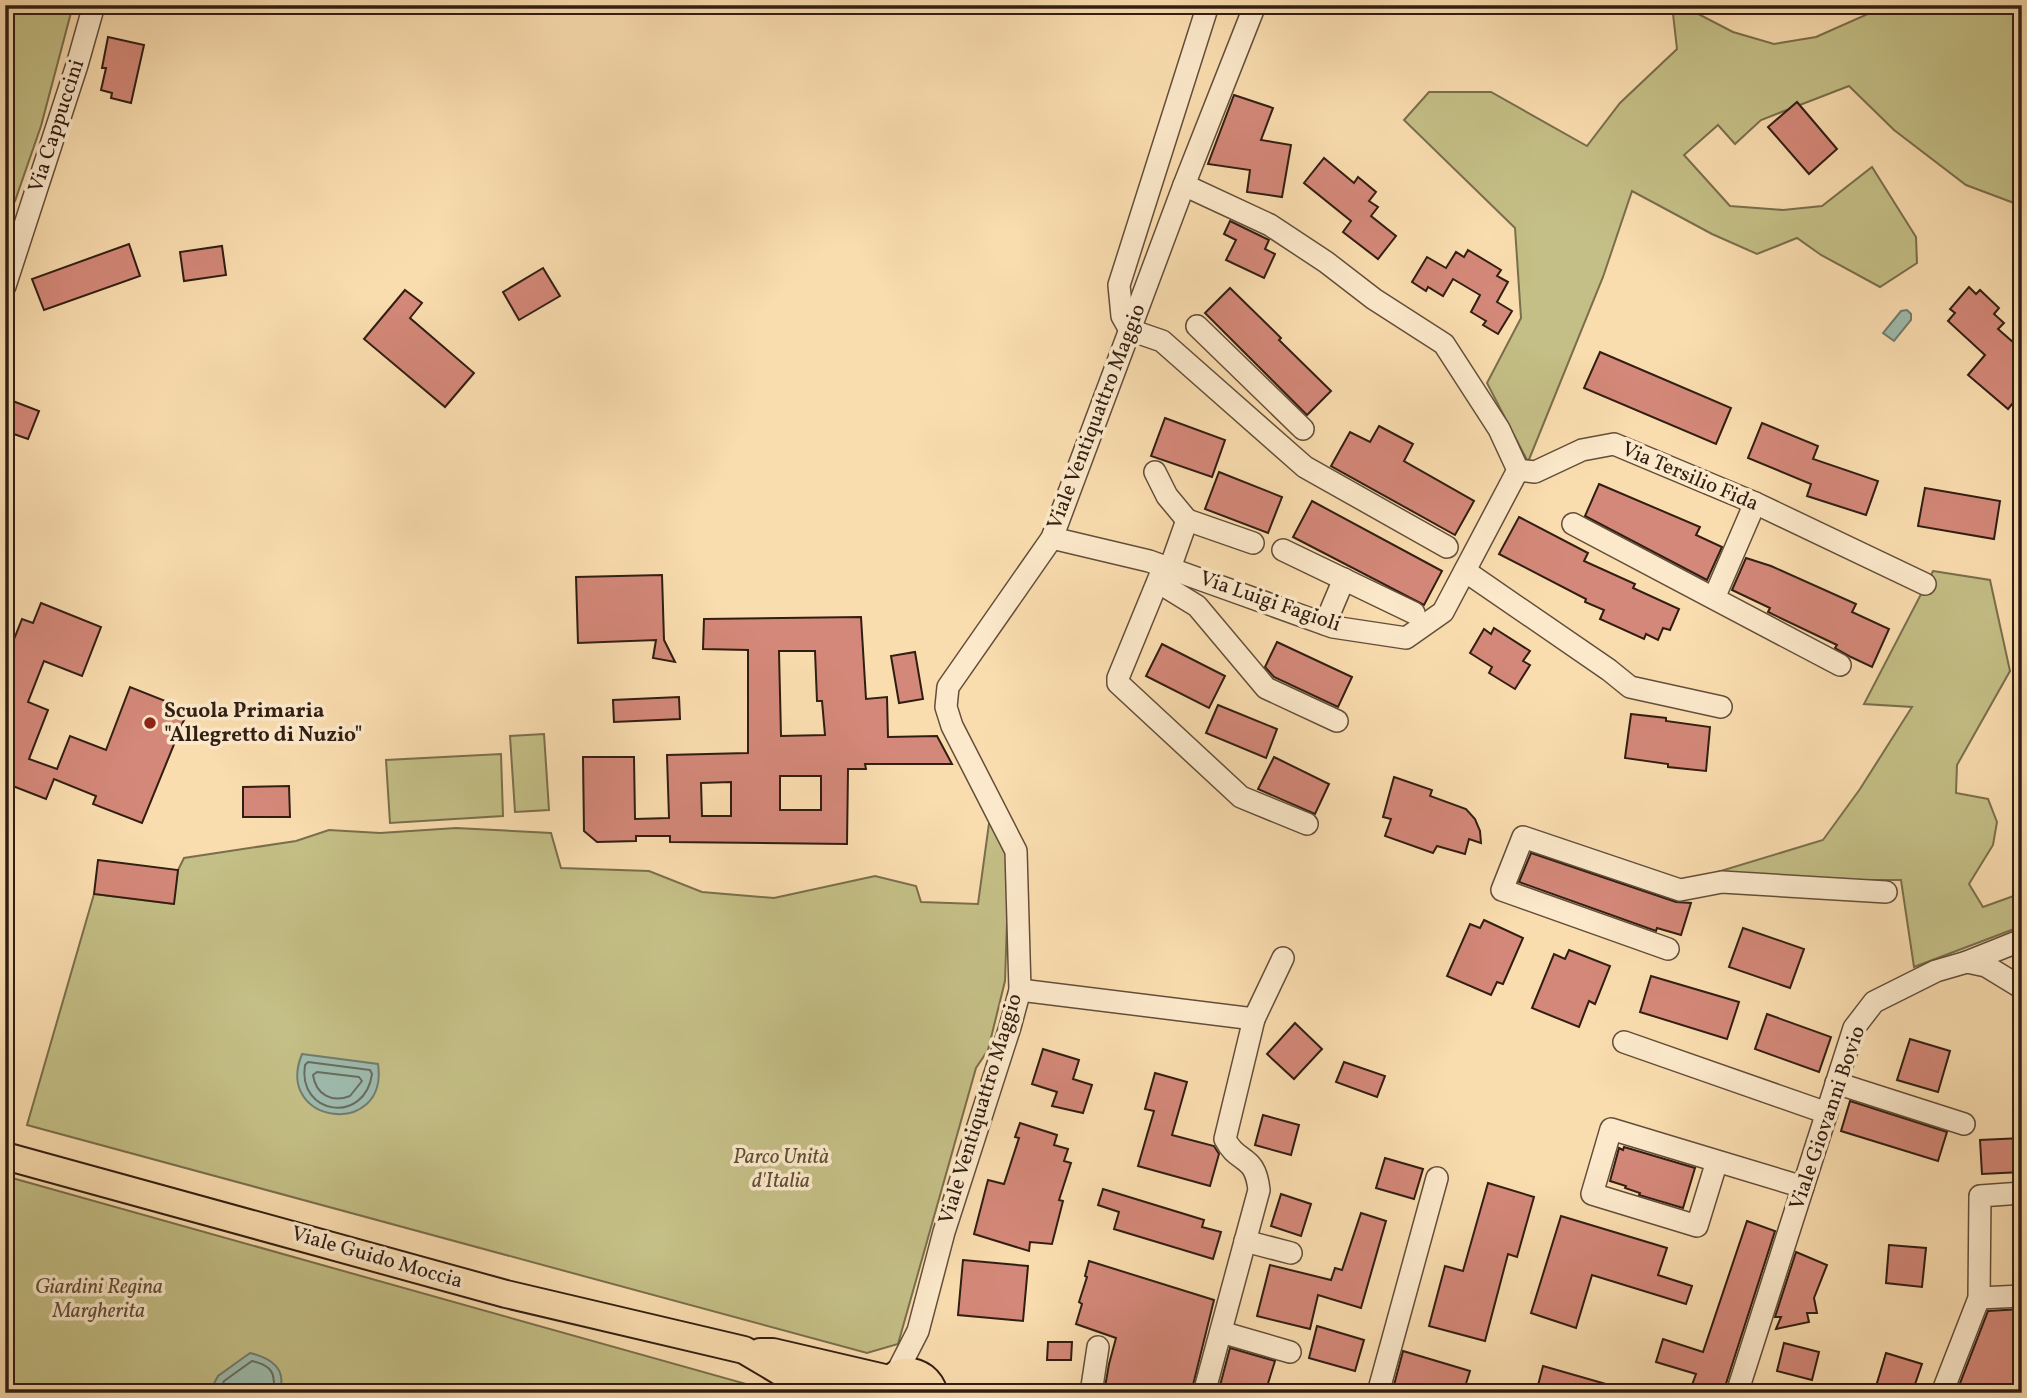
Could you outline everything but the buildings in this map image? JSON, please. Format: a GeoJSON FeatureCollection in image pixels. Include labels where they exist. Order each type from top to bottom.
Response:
{"type":"FeatureCollection","features":[{"type":"Feature","properties":{"kind":"main road","name":"Viale Guido Moccia"},"geometry":{"type":"LineString","coordinates":[[5,1156],[506,1294],[751,1353],[773,1352],[904,1383]]}},
{"type":"Feature","properties":{"kind":"main road","name":"Viale Guido Moccia"},"geometry":{"type":"LineString","coordinates":[[751,1353],[780,1372],[854,1393]]}},
{"type":"Feature","properties":{"kind":"street","name":"Via Cappuccini"},"geometry":{"type":"LineString","coordinates":[[5,286],[94,5]]}},
{"type":"Feature","properties":{"kind":"street"},"geometry":{"type":"LineString","coordinates":[[1208,5],[1119,285],[1122,316],[1130,330],[1162,341],[1305,467],[1447,547]]}},
{"type":"Feature","properties":{"kind":"street","name":"Viale Ventiquattro Maggio"},"geometry":{"type":"LineString","coordinates":[[904,1383],[944,1231],[1020,990],[1016,851],[953,726],[946,707],[948,687],[1052,538],[1255,5]]}},
{"type":"Feature","properties":{"kind":"street"},"geometry":{"type":"LineString","coordinates":[[1184,186],[1270,225],[1444,345],[1499,429],[1518,470]]}},
{"type":"Feature","properties":{"kind":"street"},"geometry":{"type":"LineString","coordinates":[[1197,326],[1303,429]]}},
{"type":"Feature","properties":{"kind":"street"},"geometry":{"type":"LineString","coordinates":[[1252,421],[1272,399]]}},
{"type":"Feature","properties":{"kind":"street","name":"Via Tersilio Fida"},"geometry":{"type":"LineString","coordinates":[[1518,470],[1535,472],[1582,450],[1615,444],[1755,503],[1925,584]]}},
{"type":"Feature","properties":{"kind":"street","name":"Via Luigi Fagioli"},"geometry":{"type":"LineString","coordinates":[[1052,538],[1325,624],[1406,638],[1443,612],[1518,470]]}},
{"type":"Feature","properties":{"kind":"street"},"geometry":{"type":"LineString","coordinates":[[1155,472],[1167,496],[1188,520],[1252,543]]}},
{"type":"Feature","properties":{"kind":"street"},"geometry":{"type":"LineString","coordinates":[[1714,598],[1755,503]]}},
{"type":"Feature","properties":{"kind":"street"},"geometry":{"type":"LineString","coordinates":[[1188,520],[1118,683],[1241,797],[1307,824]]}},
{"type":"Feature","properties":{"kind":"street"},"geometry":{"type":"LineString","coordinates":[[1573,524],[1840,665]]}},
{"type":"Feature","properties":{"kind":"street"},"geometry":{"type":"LineString","coordinates":[[1283,550],[1414,613]]}},
{"type":"Feature","properties":{"kind":"street"},"geometry":{"type":"LineString","coordinates":[[1465,571],[1630,687],[1721,707]]}},
{"type":"Feature","properties":{"kind":"street"},"geometry":{"type":"LineString","coordinates":[[1164,572],[1197,606],[1266,688],[1337,721]]}},
{"type":"Feature","properties":{"kind":"street"},"geometry":{"type":"LineString","coordinates":[[1325,624],[1344,579]]}},
{"type":"Feature","properties":{"kind":"street"},"geometry":{"type":"LineString","coordinates":[[1668,950],[1502,890],[1523,837],[1680,890],[1722,882],[1886,892]]}},
{"type":"Feature","properties":{"kind":"street","name":"Viale Giovanni Bovio"},"geometry":{"type":"LineString","coordinates":[[1737,1393],[1854,1028],[1874,1002],[1936,971],[2022,940]]}},
{"type":"Feature","properties":{"kind":"street"},"geometry":{"type":"LineString","coordinates":[[1204,1393],[1259,1190],[1257,1173],[1249,1162],[1230,1149],[1225,1139],[1254,1019],[1283,958]]}},
{"type":"Feature","properties":{"kind":"street"},"geometry":{"type":"LineString","coordinates":[[1967,962],[1986,966],[2022,988]]}},
{"type":"Feature","properties":{"kind":"street"},"geometry":{"type":"LineString","coordinates":[[1020,990],[1254,1019]]}},
{"type":"Feature","properties":{"kind":"street"},"geometry":{"type":"LineString","coordinates":[[1623,1042],[1827,1113]]}},
{"type":"Feature","properties":{"kind":"street"},"geometry":{"type":"LineString","coordinates":[[1836,1083],[1964,1124]]}},
{"type":"Feature","properties":{"kind":"street"},"geometry":{"type":"LineString","coordinates":[[1717,1161],[1697,1226],[1592,1194],[1611,1129],[1717,1161],[1803,1187]]}},
{"type":"Feature","properties":{"kind":"street"},"geometry":{"type":"LineString","coordinates":[[1378,1393],[1437,1178]]}},
{"type":"Feature","properties":{"kind":"street"},"geometry":{"type":"LineString","coordinates":[[1942,1393],[1979,1298],[1980,1196],[2022,1194]]}},
{"type":"Feature","properties":{"kind":"street"},"geometry":{"type":"LineString","coordinates":[[1245,1241],[1291,1253]]}},
{"type":"Feature","properties":{"kind":"street"},"geometry":{"type":"LineString","coordinates":[[1979,1298],[2022,1296]]}},
{"type":"Feature","properties":{"kind":"street"},"geometry":{"type":"LineString","coordinates":[[1220,1332],[1290,1352]]}},
{"type":"Feature","properties":{"kind":"street"},"geometry":{"type":"LineString","coordinates":[[1091,1393],[1098,1347]]}},
{"type":"Feature","properties":{"kind":"green space"},"geometry":{"type":"Polygon","coordinates":[[[5,5],[73,5],[41,126],[15,201],[5,196],[5,5]]]}},
{"type":"Feature","properties":{"kind":"green space"},"geometry":{"type":"Polygon","coordinates":[[[1672,5],[1681,5],[1733,32],[1774,44],[1816,37],[1888,5],[2022,5],[2022,206],[1966,185],[1894,130],[1849,86],[1761,120],[1735,144],[1718,125],[1684,155],[1730,206],[1783,210],[1822,206],[1872,167],[1916,237],[1917,263],[1880,287],[1821,255],[1797,238],[1757,254],[1712,234],[1632,191],[1603,277],[1528,462],[1487,383],[1521,318],[1515,228],[1404,120],[1429,92],[1491,92],[1587,146],[1620,103],[1677,49],[1672,5]]]}},
{"type":"Feature","properties":{"kind":"green space"},"geometry":{"type":"Polygon","coordinates":[[[1933,571],[1990,580],[2010,671],[1957,765],[1956,793],[1988,799],[1997,822],[1993,845],[1969,884],[1983,907],[2022,893],[2022,926],[1914,967],[1901,880],[1691,880],[1823,840],[1860,789],[1912,707],[1864,704],[1933,571]]]}},
{"type":"Feature","properties":{"kind":"green space"},"geometry":{"type":"Polygon","coordinates":[[[544,734],[549,810],[515,812],[510,736],[544,734]]]}},
{"type":"Feature","properties":{"kind":"green space"},"geometry":{"type":"Polygon","coordinates":[[[501,754],[503,816],[390,823],[386,760],[501,754]]]}},
{"type":"Feature","properties":{"kind":"green space","name":"Parco Unità d'Italia"},"geometry":{"type":"Polygon","coordinates":[[[990,816],[1009,863],[1005,981],[988,1050],[976,1068],[898,1344],[867,1353],[27,1125],[94,894],[173,904],[178,870],[184,858],[296,841],[329,830],[380,833],[456,828],[551,833],[561,868],[649,871],[702,892],[774,898],[875,876],[916,886],[921,902],[978,904],[990,816]]]}},
{"type":"Feature","properties":{"kind":"green space","name":"Giardini Regina Margherita"},"geometry":{"type":"Polygon","coordinates":[[[5,1176],[778,1393],[5,1393],[5,1176]]]}},
{"type":"Feature","properties":{"kind":"water"},"geometry":{"type":"Polygon","coordinates":[[[1907,310],[1911,314],[1911,320],[1894,341],[1883,333],[1901,311],[1907,310]]]}},
{"type":"Feature","properties":{"kind":"water"},"geometry":{"type":"Polygon","coordinates":[[[302,1054],[378,1064],[377,1088],[367,1104],[351,1113],[333,1114],[316,1108],[303,1096],[297,1078],[302,1054]]]}},
{"type":"Feature","properties":{"kind":"water"},"geometry":{"type":"Polygon","coordinates":[[[250,1353],[265,1358],[276,1366],[281,1377],[279,1393],[213,1393],[211,1389],[218,1376],[250,1353]]]}},
{"type":"Feature","properties":{"kind":"place","name":"Scuola Primaria \"Allegretto di Nuzio\""},"geometry":{"type":"Point","coordinates":[150,723]}}]}
